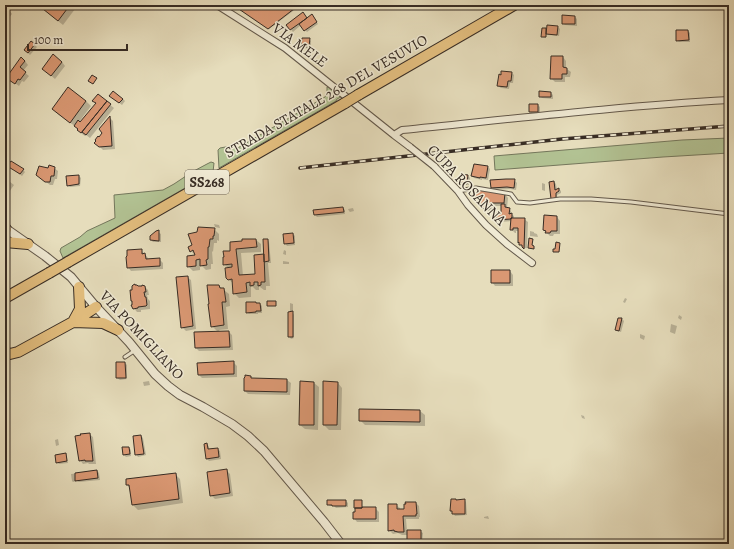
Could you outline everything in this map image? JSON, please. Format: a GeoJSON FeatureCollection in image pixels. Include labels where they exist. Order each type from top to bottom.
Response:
{"type":"FeatureCollection","features":[{"type":"Feature","properties":{"kind":"highway","name":"STRADA STATALE 268 DEL VESUVIO"},"geometry":{"type":"LineString","coordinates":[[6,299],[514,5]]}},
{"type":"Feature","properties":{"kind":"highway"},"geometry":{"type":"LineString","coordinates":[[5,242],[28,244]]}},
{"type":"Feature","properties":{"kind":"highway"},"geometry":{"type":"LineString","coordinates":[[73,322],[80,309],[79,287]]}},
{"type":"Feature","properties":{"kind":"highway"},"geometry":{"type":"LineString","coordinates":[[5,353],[10,354],[18,352],[73,322],[96,307]]}},
{"type":"Feature","properties":{"kind":"highway"},"geometry":{"type":"LineString","coordinates":[[73,322],[103,323],[118,330]]}},
{"type":"Feature","properties":{"kind":"street","name":"VIA MELE"},"geometry":{"type":"LineString","coordinates":[[217,5],[285,48],[383,126]]}},
{"type":"Feature","properties":{"kind":"street"},"geometry":{"type":"LineString","coordinates":[[394,135],[402,130],[594,110],[729,100]]}},
{"type":"Feature","properties":{"kind":"street","name":"CUPA ROSANNA"},"geometry":{"type":"LineString","coordinates":[[383,126],[434,166],[458,191],[486,225],[507,244],[532,263]]}},
{"type":"Feature","properties":{"kind":"street","name":"VIA POMIGLIANO"},"geometry":{"type":"LineString","coordinates":[[5,229],[49,259],[71,277],[96,307],[136,350],[155,374],[180,395],[232,424],[248,436],[264,451],[341,544]]}},
{"type":"Feature","properties":{"kind":"lane"},"geometry":{"type":"LineString","coordinates":[[458,191],[476,188],[511,194],[517,202],[530,203],[560,199],[590,199],[630,202],[729,214]]}},
{"type":"Feature","properties":{"kind":"lane"},"geometry":{"type":"LineString","coordinates":[[125,357],[136,350]]}},
{"type":"Feature","properties":{"kind":"green space"},"geometry":{"type":"Polygon","coordinates":[[[327,87],[331,87],[343,96],[219,168],[218,150],[220,148],[231,146],[236,149],[325,97],[327,87]]]}},
{"type":"Feature","properties":{"kind":"green space"},"geometry":{"type":"Polygon","coordinates":[[[729,138],[729,153],[495,170],[494,156],[682,140],[729,138]]]}},
{"type":"Feature","properties":{"kind":"green space"},"geometry":{"type":"Polygon","coordinates":[[[211,162],[214,163],[213,172],[63,258],[60,251],[61,248],[87,231],[115,218],[114,195],[163,190],[211,162]]]}},
{"type":"Feature","properties":{"kind":"building"},"geometry":{"type":"Polygon","coordinates":[[[38,5],[70,5],[58,21],[38,5]]]}},
{"type":"Feature","properties":{"kind":"building"},"geometry":{"type":"Polygon","coordinates":[[[233,5],[299,5],[268,29],[233,5]]]}},
{"type":"Feature","properties":{"kind":"building"},"geometry":{"type":"Polygon","coordinates":[[[303,12],[307,18],[290,30],[286,25],[303,12]]]}},
{"type":"Feature","properties":{"kind":"building"},"geometry":{"type":"Polygon","coordinates":[[[312,14],[317,22],[304,31],[299,24],[312,14]]]}},
{"type":"Feature","properties":{"kind":"building"},"geometry":{"type":"Polygon","coordinates":[[[562,15],[575,16],[575,24],[562,24],[562,15]]]}},
{"type":"Feature","properties":{"kind":"building"},"geometry":{"type":"Polygon","coordinates":[[[547,25],[558,26],[557,35],[546,34],[547,25]]]}},
{"type":"Feature","properties":{"kind":"building"},"geometry":{"type":"Polygon","coordinates":[[[542,28],[546,28],[546,37],[541,37],[542,28]]]}},
{"type":"Feature","properties":{"kind":"building"},"geometry":{"type":"Polygon","coordinates":[[[676,30],[688,30],[689,40],[676,41],[676,30]]]}},
{"type":"Feature","properties":{"kind":"building"},"geometry":{"type":"Polygon","coordinates":[[[302,38],[310,38],[309,47],[301,46],[302,38]]]}},
{"type":"Feature","properties":{"kind":"building"},"geometry":{"type":"Polygon","coordinates":[[[31,41],[35,44],[28,53],[24,50],[31,41]]]}},
{"type":"Feature","properties":{"kind":"building"},"geometry":{"type":"Polygon","coordinates":[[[53,54],[62,62],[51,76],[42,69],[53,54]]]}},
{"type":"Feature","properties":{"kind":"building"},"geometry":{"type":"Polygon","coordinates":[[[551,56],[563,56],[563,67],[567,68],[567,74],[562,74],[562,79],[550,79],[551,56]]]}},
{"type":"Feature","properties":{"kind":"building"},"geometry":{"type":"Polygon","coordinates":[[[21,57],[25,61],[20,67],[26,72],[15,84],[6,78],[21,57]]]}},
{"type":"Feature","properties":{"kind":"building"},"geometry":{"type":"Polygon","coordinates":[[[501,71],[512,72],[511,81],[508,81],[507,87],[497,86],[501,71]]]}},
{"type":"Feature","properties":{"kind":"building"},"geometry":{"type":"Polygon","coordinates":[[[92,75],[97,78],[93,84],[88,81],[92,75]]]}},
{"type":"Feature","properties":{"kind":"building"},"geometry":{"type":"Polygon","coordinates":[[[68,87],[86,101],[70,123],[52,109],[68,87]]]}},
{"type":"Feature","properties":{"kind":"building"},"geometry":{"type":"Polygon","coordinates":[[[113,91],[123,99],[119,103],[109,96],[113,91]]]}},
{"type":"Feature","properties":{"kind":"building"},"geometry":{"type":"Polygon","coordinates":[[[539,91],[551,92],[551,97],[539,97],[539,91]]]}},
{"type":"Feature","properties":{"kind":"building"},"geometry":{"type":"Polygon","coordinates":[[[98,94],[107,101],[81,133],[74,126],[78,120],[80,122],[96,103],[92,101],[98,94]]]}},
{"type":"Feature","properties":{"kind":"building"},"geometry":{"type":"Polygon","coordinates":[[[107,101],[111,104],[86,135],[82,132],[107,101]]]}},
{"type":"Feature","properties":{"kind":"building"},"geometry":{"type":"Polygon","coordinates":[[[529,104],[538,104],[538,112],[529,112],[529,104]]]}},
{"type":"Feature","properties":{"kind":"building"},"geometry":{"type":"Polygon","coordinates":[[[110,116],[112,146],[99,147],[94,143],[96,141],[95,140],[102,133],[99,129],[110,116]]]}},
{"type":"Feature","properties":{"kind":"building"},"geometry":{"type":"Polygon","coordinates":[[[11,161],[24,169],[20,174],[7,166],[11,161]]]}},
{"type":"Feature","properties":{"kind":"building"},"geometry":{"type":"Polygon","coordinates":[[[474,164],[488,166],[486,178],[471,176],[474,164]]]}},
{"type":"Feature","properties":{"kind":"building"},"geometry":{"type":"Polygon","coordinates":[[[49,165],[55,167],[54,176],[51,176],[50,182],[45,182],[36,175],[39,166],[48,168],[49,165]]]}},
{"type":"Feature","properties":{"kind":"building"},"geometry":{"type":"Polygon","coordinates":[[[461,174],[468,175],[467,184],[460,182],[461,174]]]}},
{"type":"Feature","properties":{"kind":"building"},"geometry":{"type":"Polygon","coordinates":[[[79,175],[79,184],[67,186],[66,176],[79,175]]]}},
{"type":"Feature","properties":{"kind":"building"},"geometry":{"type":"Polygon","coordinates":[[[515,179],[514,188],[491,188],[490,180],[515,179]]]}},
{"type":"Feature","properties":{"kind":"building"},"geometry":{"type":"Polygon","coordinates":[[[554,181],[555,190],[559,188],[559,191],[556,193],[556,198],[551,199],[549,182],[554,181]]]}},
{"type":"Feature","properties":{"kind":"building"},"geometry":{"type":"Polygon","coordinates":[[[475,189],[505,193],[504,203],[491,203],[490,209],[481,208],[471,191],[475,189]]]}},
{"type":"Feature","properties":{"kind":"building"},"geometry":{"type":"Polygon","coordinates":[[[501,204],[505,204],[505,207],[510,208],[509,214],[512,213],[511,219],[496,220],[496,213],[501,213],[501,204]]]}},
{"type":"Feature","properties":{"kind":"building"},"geometry":{"type":"Polygon","coordinates":[[[343,207],[344,212],[314,215],[313,210],[343,207]]]}},
{"type":"Feature","properties":{"kind":"building"},"geometry":{"type":"Polygon","coordinates":[[[544,215],[557,216],[557,231],[545,233],[546,231],[543,230],[544,215]]]}},
{"type":"Feature","properties":{"kind":"building"},"geometry":{"type":"Polygon","coordinates":[[[511,218],[525,218],[524,249],[522,245],[519,245],[519,242],[518,243],[518,228],[513,228],[513,230],[510,230],[511,218]]]}},
{"type":"Feature","properties":{"kind":"building"},"geometry":{"type":"Polygon","coordinates":[[[198,227],[215,228],[213,239],[210,239],[208,247],[208,259],[206,260],[207,265],[200,266],[200,259],[196,260],[196,266],[187,267],[187,256],[195,255],[193,250],[190,252],[188,247],[192,245],[188,234],[197,232],[198,227]]]}},
{"type":"Feature","properties":{"kind":"building"},"geometry":{"type":"Polygon","coordinates":[[[159,230],[159,241],[150,240],[150,236],[159,230]]]}},
{"type":"Feature","properties":{"kind":"building"},"geometry":{"type":"Polygon","coordinates":[[[293,233],[294,243],[284,244],[283,234],[293,233]]]}},
{"type":"Feature","properties":{"kind":"building"},"geometry":{"type":"Polygon","coordinates":[[[529,238],[533,239],[532,245],[534,246],[534,249],[528,248],[529,238]]]}},
{"type":"Feature","properties":{"kind":"building"},"geometry":{"type":"Polygon","coordinates":[[[242,239],[256,239],[257,247],[236,249],[239,275],[255,274],[254,255],[264,254],[265,282],[261,282],[261,285],[258,286],[258,282],[254,282],[254,285],[250,286],[250,282],[246,283],[247,292],[233,294],[232,279],[228,280],[226,278],[225,268],[232,267],[232,264],[223,265],[223,251],[230,251],[230,242],[242,241],[242,239]]]}},
{"type":"Feature","properties":{"kind":"building"},"geometry":{"type":"Polygon","coordinates":[[[263,239],[268,239],[269,261],[264,262],[263,239]]]}},
{"type":"Feature","properties":{"kind":"building"},"geometry":{"type":"Polygon","coordinates":[[[556,242],[560,243],[559,252],[553,252],[553,249],[555,249],[556,242]]]}},
{"type":"Feature","properties":{"kind":"building"},"geometry":{"type":"Polygon","coordinates":[[[142,249],[142,254],[145,253],[146,259],[160,258],[160,266],[127,268],[127,250],[142,249]]]}},
{"type":"Feature","properties":{"kind":"building"},"geometry":{"type":"Polygon","coordinates":[[[491,270],[510,270],[510,283],[491,283],[491,270]]]}},
{"type":"Feature","properties":{"kind":"building"},"geometry":{"type":"Polygon","coordinates":[[[188,276],[193,326],[181,328],[176,277],[188,276]]]}},
{"type":"Feature","properties":{"kind":"building"},"geometry":{"type":"Polygon","coordinates":[[[135,284],[138,286],[145,286],[146,292],[144,292],[147,305],[133,309],[131,305],[132,301],[130,290],[132,290],[132,286],[135,284]]]}},
{"type":"Feature","properties":{"kind":"building"},"geometry":{"type":"Polygon","coordinates":[[[207,285],[219,285],[220,288],[224,288],[226,302],[222,302],[224,325],[211,327],[207,285]]]}},
{"type":"Feature","properties":{"kind":"building"},"geometry":{"type":"Polygon","coordinates":[[[267,301],[276,301],[276,306],[267,306],[267,301]]]}},
{"type":"Feature","properties":{"kind":"building"},"geometry":{"type":"Polygon","coordinates":[[[246,302],[260,303],[261,311],[246,313],[246,302]]]}},
{"type":"Feature","properties":{"kind":"building"},"geometry":{"type":"Polygon","coordinates":[[[293,311],[293,337],[288,337],[288,312],[293,311]]]}},
{"type":"Feature","properties":{"kind":"building"},"geometry":{"type":"Polygon","coordinates":[[[618,318],[622,318],[619,331],[615,330],[618,318]]]}},
{"type":"Feature","properties":{"kind":"building"},"geometry":{"type":"Polygon","coordinates":[[[229,331],[230,347],[195,348],[194,332],[229,331]]]}},
{"type":"Feature","properties":{"kind":"building"},"geometry":{"type":"Polygon","coordinates":[[[234,361],[234,374],[198,375],[197,363],[234,361]]]}},
{"type":"Feature","properties":{"kind":"building"},"geometry":{"type":"Polygon","coordinates":[[[116,362],[125,362],[126,378],[116,378],[116,362]]]}},
{"type":"Feature","properties":{"kind":"building"},"geometry":{"type":"Polygon","coordinates":[[[245,375],[251,376],[251,378],[287,379],[287,392],[244,391],[245,375]]]}},
{"type":"Feature","properties":{"kind":"building"},"geometry":{"type":"Polygon","coordinates":[[[300,381],[314,382],[314,425],[299,425],[300,381]]]}},
{"type":"Feature","properties":{"kind":"building"},"geometry":{"type":"Polygon","coordinates":[[[323,381],[338,382],[337,425],[323,425],[323,381]]]}},
{"type":"Feature","properties":{"kind":"building"},"geometry":{"type":"Polygon","coordinates":[[[359,409],[420,410],[420,422],[359,421],[359,409]]]}},
{"type":"Feature","properties":{"kind":"building"},"geometry":{"type":"Polygon","coordinates":[[[90,433],[93,461],[79,461],[75,436],[90,433]]]}},
{"type":"Feature","properties":{"kind":"building"},"geometry":{"type":"Polygon","coordinates":[[[141,435],[144,454],[135,455],[133,436],[141,435]]]}},
{"type":"Feature","properties":{"kind":"building"},"geometry":{"type":"Polygon","coordinates":[[[207,443],[208,449],[218,448],[219,457],[206,459],[204,444],[207,443]]]}},
{"type":"Feature","properties":{"kind":"building"},"geometry":{"type":"Polygon","coordinates":[[[122,447],[129,447],[130,454],[123,455],[122,447]]]}},
{"type":"Feature","properties":{"kind":"building"},"geometry":{"type":"Polygon","coordinates":[[[66,453],[67,461],[56,463],[55,455],[66,453]]]}},
{"type":"Feature","properties":{"kind":"building"},"geometry":{"type":"Polygon","coordinates":[[[227,469],[230,493],[210,496],[207,472],[227,469]]]}},
{"type":"Feature","properties":{"kind":"building"},"geometry":{"type":"Polygon","coordinates":[[[97,470],[98,478],[75,481],[75,473],[97,470]]]}},
{"type":"Feature","properties":{"kind":"building"},"geometry":{"type":"Polygon","coordinates":[[[176,473],[179,499],[132,505],[129,485],[126,485],[126,479],[176,473]]]}},
{"type":"Feature","properties":{"kind":"building"},"geometry":{"type":"Polygon","coordinates":[[[451,499],[465,499],[465,514],[452,514],[452,511],[450,511],[451,499]]]}},
{"type":"Feature","properties":{"kind":"building"},"geometry":{"type":"Polygon","coordinates":[[[327,500],[346,500],[346,506],[327,505],[327,500]]]}},
{"type":"Feature","properties":{"kind":"building"},"geometry":{"type":"Polygon","coordinates":[[[354,500],[362,500],[362,508],[354,508],[354,500]]]}},
{"type":"Feature","properties":{"kind":"building"},"geometry":{"type":"Polygon","coordinates":[[[405,502],[416,502],[416,516],[403,516],[404,532],[394,530],[388,531],[388,504],[397,504],[397,509],[404,509],[404,504],[406,504],[405,502]]]}},
{"type":"Feature","properties":{"kind":"building"},"geometry":{"type":"Polygon","coordinates":[[[376,507],[376,519],[353,519],[353,512],[355,512],[355,508],[376,507]]]}},
{"type":"Feature","properties":{"kind":"building"},"geometry":{"type":"Polygon","coordinates":[[[407,530],[421,530],[421,541],[407,541],[407,530]]]}},
{"type":"Feature","properties":{"kind":"railway"},"geometry":{"type":"LineString","coordinates":[[300,168],[562,139],[729,126]]}}]}
